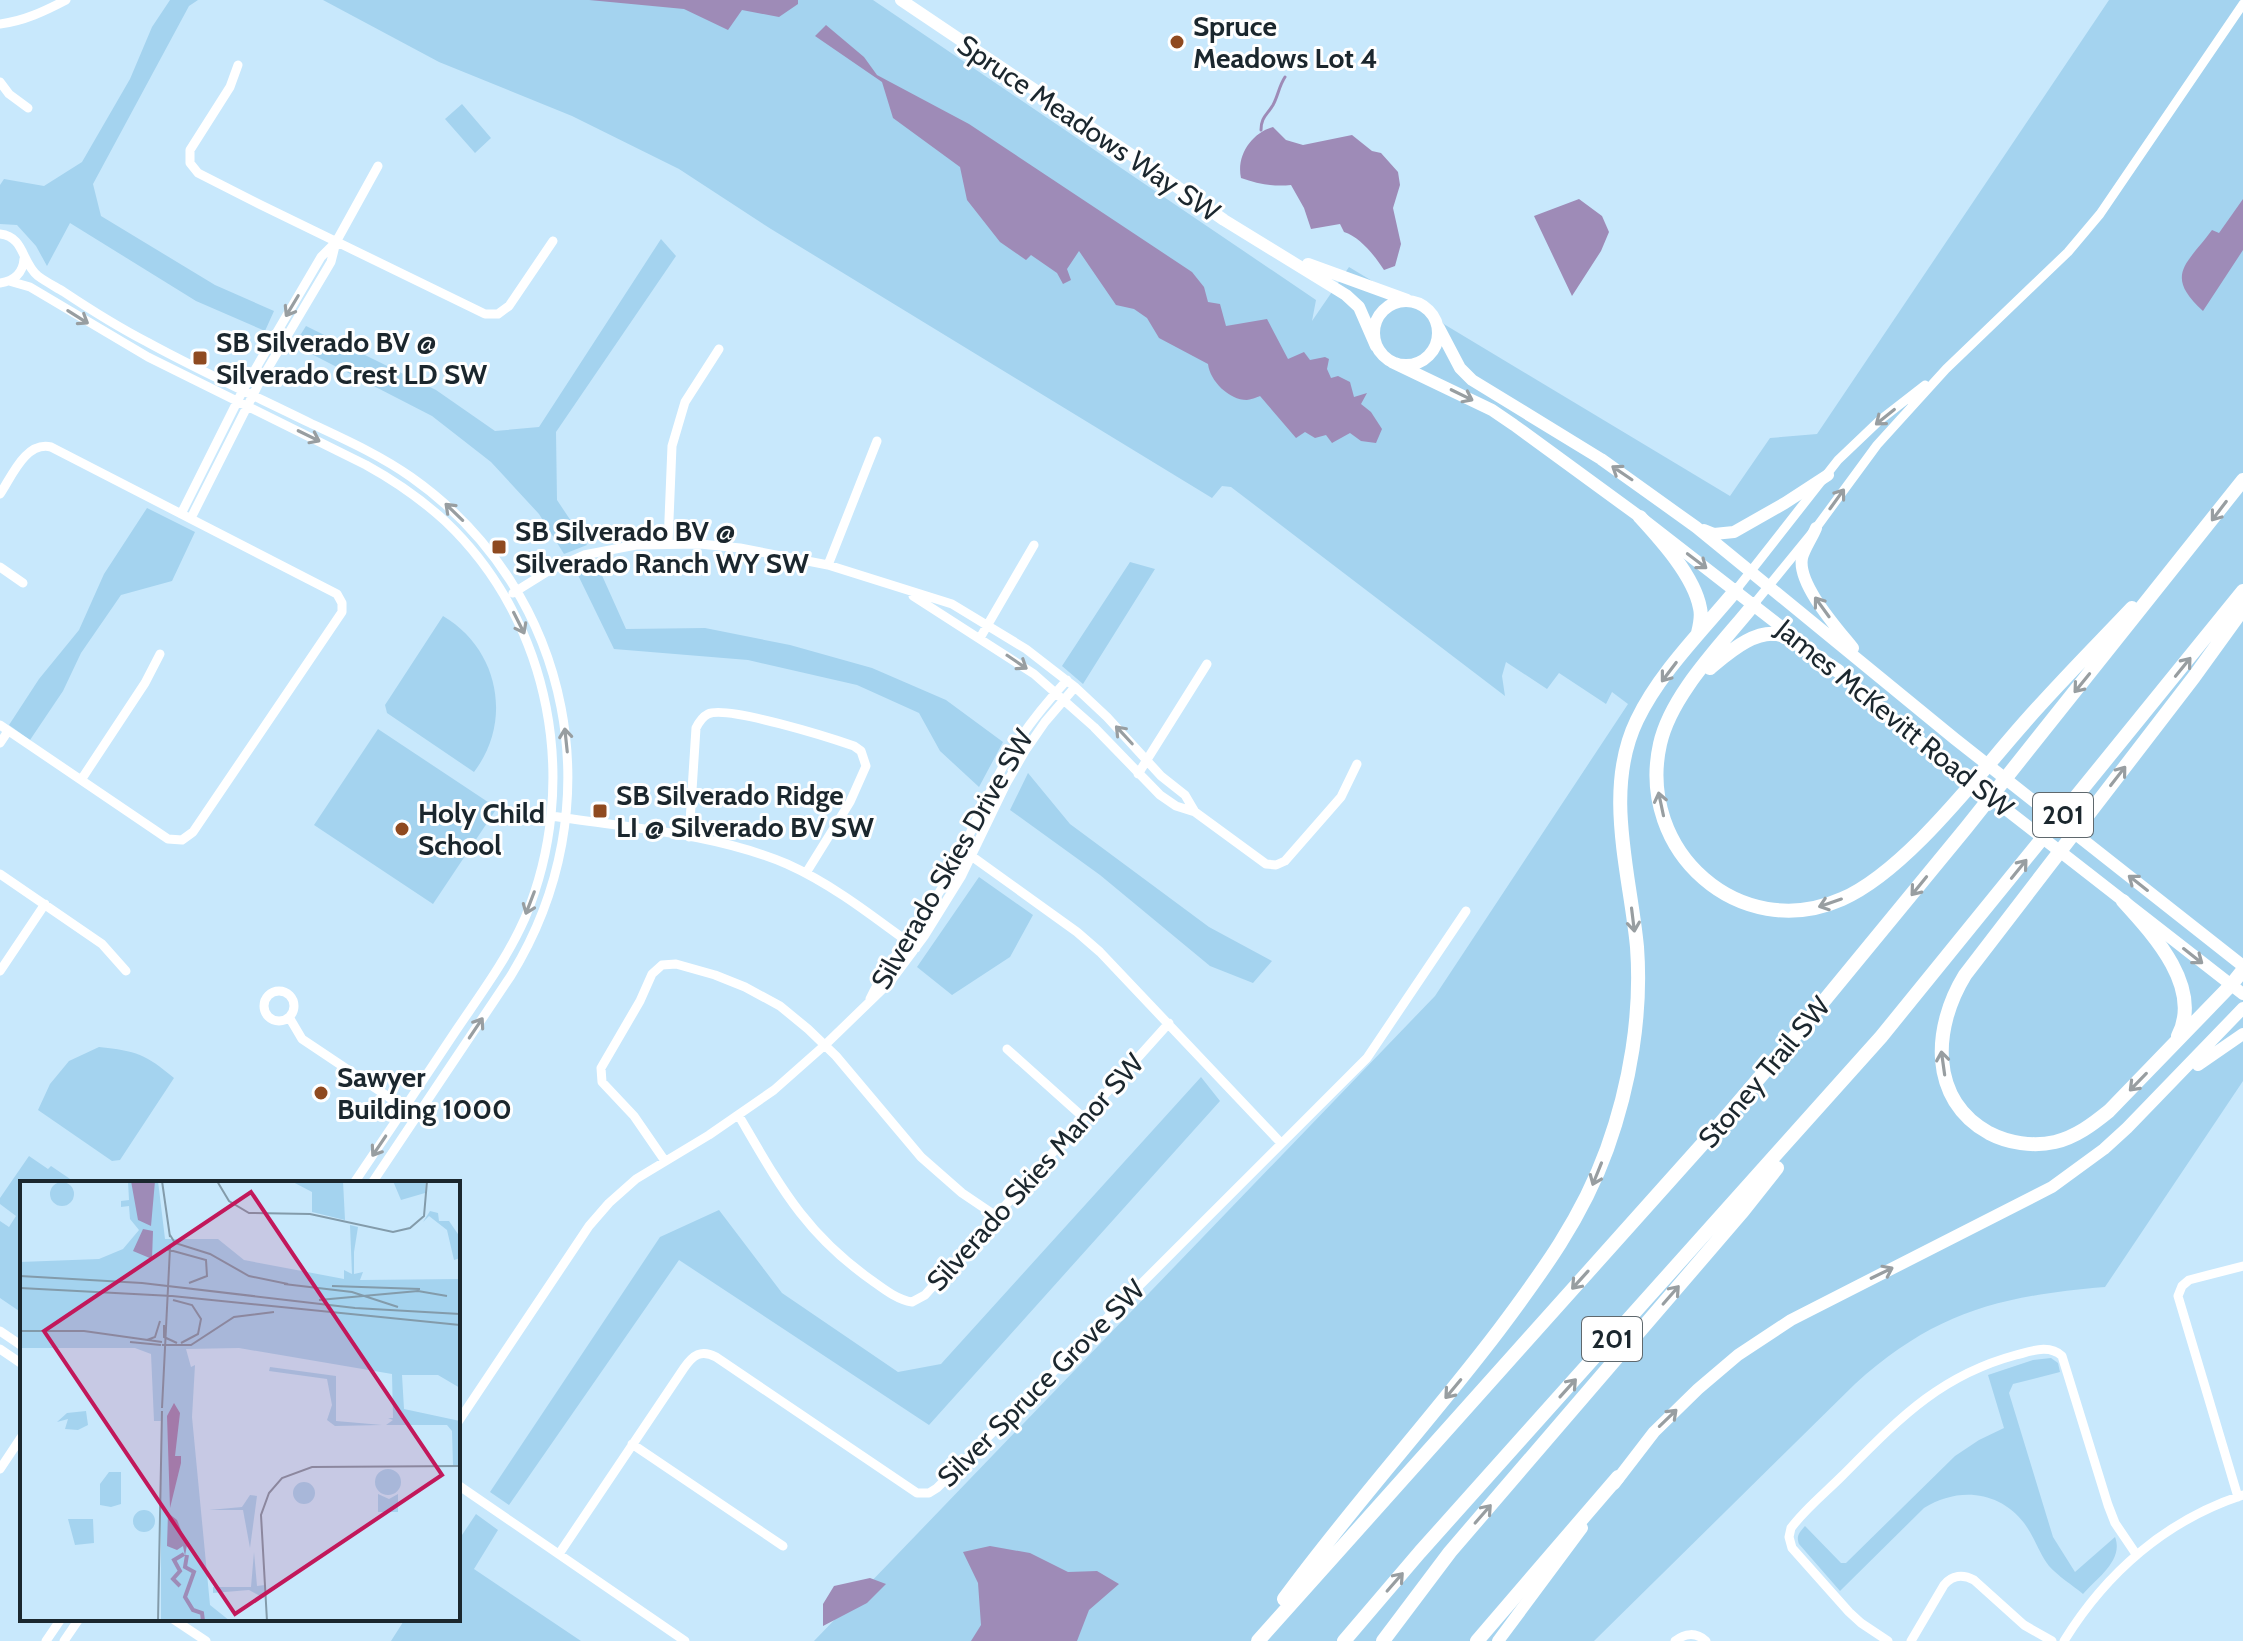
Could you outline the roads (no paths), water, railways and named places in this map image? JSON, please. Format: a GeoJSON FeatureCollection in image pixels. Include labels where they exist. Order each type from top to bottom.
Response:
{"type":"FeatureCollection","features":[{"type":"Feature","properties":{"kind":"highway","name":"Stoney Trail SW"},"geometry":{"type":"LineString","coordinates":[[1256,1641],[1735,1106],[1895,915],[2243,480]]}},
{"type":"Feature","properties":{"kind":"highway"},"geometry":{"type":"LineString","coordinates":[[1640,517],[1661,540],[1695,593],[1701,616],[1698,635]]}},
{"type":"Feature","properties":{"kind":"highway"},"geometry":{"type":"LineString","coordinates":[[1754,604],[1676,703],[1657,761],[1656,780],[1672,841],[1685,860],[1706,881],[1742,903],[1787,912],[1825,906],[1863,888],[1896,863],[2056,686],[2201,535]]}},
{"type":"Feature","properties":{"kind":"highway"},"geometry":{"type":"LineString","coordinates":[[1256,1641],[1338,1527],[1476,1361],[1536,1282],[1564,1241],[1597,1177],[1617,1119],[1632,1053],[1636,1017],[1637,947],[1621,814],[1621,781],[1627,750],[1636,722],[1651,695],[1736,590]]}},
{"type":"Feature","properties":{"kind":"highway","name":"201"},"geometry":{"type":"LineString","coordinates":[[1344,1641],[1881,1037],[2243,591]]}},
{"type":"Feature","properties":{"kind":"highway"},"geometry":{"type":"LineString","coordinates":[[2243,609],[2194,677],[1972,963],[1952,1000],[1942,1040],[1941,1053],[1949,1090],[1965,1115],[1978,1127],[1998,1138],[2034,1144],[2055,1142],[2074,1135],[2109,1111],[2174,1044],[2237,990],[2243,968]]}},
{"type":"Feature","properties":{"kind":"highway"},"geometry":{"type":"LineString","coordinates":[[1691,683],[1737,648],[1772,633],[1787,637],[1838,671]]}},
{"type":"Feature","properties":{"kind":"highway"},"geometry":{"type":"LineString","coordinates":[[2123,901],[2150,931],[2176,975],[2185,1010],[2182,1028],[2174,1044]]}},
{"type":"Feature","properties":{"kind":"highway"},"geometry":{"type":"LineString","coordinates":[[1383,1641],[1450,1552],[1743,1211],[1881,1037]]}},
{"type":"Feature","properties":{"kind":"highway"},"geometry":{"type":"LineString","coordinates":[[1477,1641],[1618,1477]]}},
{"type":"Feature","properties":{"kind":"main road","name":"Spruce Meadows Way SW"},"geometry":{"type":"LineString","coordinates":[[901,0],[1224,220],[1339,290],[1359,307],[1376,346]]}},
{"type":"Feature","properties":{"kind":"main road","name":"Spruce Meadows Way SW"},"geometry":{"type":"LineString","coordinates":[[1279,253],[1415,302]]}},
{"type":"Feature","properties":{"kind":"main road"},"geometry":{"type":"LineString","coordinates":[[1736,590],[1492,410],[1383,356],[1374,336],[1379,315],[1395,303],[1415,302],[1424,307],[1432,314],[1460,368],[1472,380],[1601,459],[1696,527],[1750,573]]}},
{"type":"Feature","properties":{"kind":"main road"},"geometry":{"type":"LineString","coordinates":[[1392,362],[1413,365],[1423,360],[1436,343],[1438,328]]}},
{"type":"Feature","properties":{"kind":"main road"},"geometry":{"type":"LineString","coordinates":[[1696,527],[1714,534],[1734,532],[1828,475]]}},
{"type":"Feature","properties":{"kind":"main road"},"geometry":{"type":"LineString","coordinates":[[1816,528],[1802,558],[1804,579],[1870,669]]}},
{"type":"Feature","properties":{"kind":"main road","name":"James McKevitt Road SW"},"geometry":{"type":"LineString","coordinates":[[1750,573],[2243,968]]}},
{"type":"Feature","properties":{"kind":"main road","name":"James McKevitt Road SW"},"geometry":{"type":"LineString","coordinates":[[1736,590],[1940,758],[2237,990]]}},
{"type":"Feature","properties":{"kind":"main road"},"geometry":{"type":"LineString","coordinates":[[1498,1641],[1654,1432],[1738,1355],[1815,1307],[2052,1187],[2127,1128],[2243,1008]]}},
{"type":"Feature","properties":{"kind":"main road"},"geometry":{"type":"LineString","coordinates":[[2127,1128],[2145,1116],[2211,1054],[2243,1034]]}},
{"type":"Feature","properties":{"kind":"street"},"geometry":{"type":"LineString","coordinates":[[0,24],[39,14],[66,0]]}},
{"type":"Feature","properties":{"kind":"street"},"geometry":{"type":"LineString","coordinates":[[1754,604],[1816,528],[1877,445],[1946,369],[2068,252],[2100,214],[2243,4]]}},
{"type":"Feature","properties":{"kind":"street"},"geometry":{"type":"LineString","coordinates":[[238,65],[230,87],[190,150],[189,159],[198,173],[485,314],[503,312],[509,306],[553,241]]}},
{"type":"Feature","properties":{"kind":"street"},"geometry":{"type":"LineString","coordinates":[[0,82],[9,94],[28,108]]}},
{"type":"Feature","properties":{"kind":"street"},"geometry":{"type":"LineString","coordinates":[[186,516],[321,257],[336,242],[378,166]]}},
{"type":"Feature","properties":{"kind":"street"},"geometry":{"type":"LineString","coordinates":[[0,234],[18,241],[28,265],[38,276],[98,314],[165,352],[371,453],[419,483],[463,521],[492,554],[537,628],[559,694],[568,755],[567,818],[556,874],[529,945],[510,977],[373,1181]]}},
{"type":"Feature","properties":{"kind":"street"},"geometry":{"type":"LineString","coordinates":[[3,282],[21,271],[25,256]]}},
{"type":"Feature","properties":{"kind":"street"},"geometry":{"type":"LineString","coordinates":[[3,282],[30,287],[135,350],[366,465],[409,492],[466,543],[505,598],[524,632],[549,718],[553,757],[552,816],[540,875],[515,940],[502,963],[355,1181]]}},
{"type":"Feature","properties":{"kind":"street"},"geometry":{"type":"LineString","coordinates":[[668,544],[672,446],[685,402],[719,349]]}},
{"type":"Feature","properties":{"kind":"street"},"geometry":{"type":"LineString","coordinates":[[1736,590],[1838,460],[1880,420],[1946,369]]}},
{"type":"Feature","properties":{"kind":"street"},"geometry":{"type":"LineString","coordinates":[[828,565],[877,441]]}},
{"type":"Feature","properties":{"kind":"street"},"geometry":{"type":"LineString","coordinates":[[0,494],[29,451],[45,446],[337,594],[342,603],[342,612],[188,837],[177,841],[168,839],[4,728],[0,743]]}},
{"type":"Feature","properties":{"kind":"street"},"geometry":{"type":"LineString","coordinates":[[505,598],[550,570],[584,555],[618,546],[668,544],[740,548],[828,565],[952,604],[1026,649],[1107,717],[1146,760],[1185,795],[1195,812]]}},
{"type":"Feature","properties":{"kind":"street"},"geometry":{"type":"LineString","coordinates":[[980,638],[1034,545]]}},
{"type":"Feature","properties":{"kind":"street"},"geometry":{"type":"LineString","coordinates":[[0,567],[23,583]]}},
{"type":"Feature","properties":{"kind":"street"},"geometry":{"type":"LineString","coordinates":[[904,590],[1034,674],[1065,699],[1138,774],[1176,806],[1195,812],[1263,863],[1276,865],[1285,861],[1337,802],[1357,764]]}},
{"type":"Feature","properties":{"kind":"street"},"geometry":{"type":"LineString","coordinates":[[81,780],[145,683],[160,654]]}},
{"type":"Feature","properties":{"kind":"street"},"geometry":{"type":"LineString","coordinates":[[1138,774],[1207,664]]}},
{"type":"Feature","properties":{"kind":"street","name":"Silverado Skies Drive SW"},"geometry":{"type":"LineString","coordinates":[[868,1002],[881,974],[940,890],[1011,754],[1056,692],[1071,684]]}},
{"type":"Feature","properties":{"kind":"street","name":"Silverado Skies Drive SW"},"geometry":{"type":"LineString","coordinates":[[460,1419],[594,1220],[609,1203],[636,1179],[739,1116],[774,1090],[890,982],[946,902],[1014,769],[1045,722],[1065,699],[1071,684]]}},
{"type":"Feature","properties":{"kind":"street"},"geometry":{"type":"LineString","coordinates":[[689,837],[696,728],[703,717],[713,712],[725,713],[805,730],[854,746],[861,751],[866,766],[850,802],[806,873]]}},
{"type":"Feature","properties":{"kind":"street"},"geometry":{"type":"LineString","coordinates":[[552,816],[689,837],[740,847],[774,859],[806,873],[848,899],[916,948]]}},
{"type":"Feature","properties":{"kind":"street"},"geometry":{"type":"LineString","coordinates":[[963,850],[1089,942],[1128,979],[1281,1143],[1367,1058],[1466,911]]}},
{"type":"Feature","properties":{"kind":"street"},"geometry":{"type":"LineString","coordinates":[[0,874],[102,944],[126,971]]}},
{"type":"Feature","properties":{"kind":"street"},"geometry":{"type":"LineString","coordinates":[[0,971],[45,904]]}},
{"type":"Feature","properties":{"kind":"street"},"geometry":{"type":"LineString","coordinates":[[665,1161],[634,1116],[602,1082],[601,1076],[603,1061],[640,1001],[652,974],[662,965],[676,964],[699,969],[745,987],[780,1006],[826,1044],[921,1157],[951,1184],[996,1216]]}},
{"type":"Feature","properties":{"kind":"street"},"geometry":{"type":"LineString","coordinates":[[289,1017],[302,1039],[417,1116]]}},
{"type":"Feature","properties":{"kind":"street","name":"Silverado Skies Manor SW"},"geometry":{"type":"LineString","coordinates":[[739,1116],[777,1182],[813,1231],[854,1268],[905,1301],[912,1302],[921,1299],[1169,1023]]}},
{"type":"Feature","properties":{"kind":"street"},"geometry":{"type":"LineString","coordinates":[[1007,1049],[1084,1118]]}},
{"type":"Feature","properties":{"kind":"street","name":"Silver Spruce Grove SW"},"geometry":{"type":"LineString","coordinates":[[559,1554],[690,1359],[699,1353],[708,1353],[917,1493],[929,1493],[1281,1143]]}},
{"type":"Feature","properties":{"kind":"street"},"geometry":{"type":"LineString","coordinates":[[2064,1641],[2102,1588],[2136,1554],[2173,1527],[2240,1496],[2178,1296],[2189,1280],[2243,1266]]}},
{"type":"Feature","properties":{"kind":"street"},"geometry":{"type":"LineString","coordinates":[[0,1331],[20,1345]]}},
{"type":"Feature","properties":{"kind":"street"},"geometry":{"type":"LineString","coordinates":[[0,1349],[20,1363]]}},
{"type":"Feature","properties":{"kind":"street"},"geometry":{"type":"LineString","coordinates":[[1888,1641],[1849,1612],[1792,1548],[1789,1537],[1791,1528],[1904,1415],[1948,1383],[1986,1364],[2046,1349],[2062,1356],[2108,1505],[2115,1523],[2136,1554]]}},
{"type":"Feature","properties":{"kind":"street"},"geometry":{"type":"LineString","coordinates":[[0,1469],[20,1439]]}},
{"type":"Feature","properties":{"kind":"street"},"geometry":{"type":"LineString","coordinates":[[632,1444],[783,1546]]}},
{"type":"Feature","properties":{"kind":"street"},"geometry":{"type":"LineString","coordinates":[[460,1486],[685,1641]]}},
{"type":"Feature","properties":{"kind":"street"},"geometry":{"type":"LineString","coordinates":[[1911,1641],[1944,1585],[1960,1576],[1974,1580],[2010,1614],[2052,1641]]}},
{"type":"Feature","properties":{"kind":"street"},"geometry":{"type":"LineString","coordinates":[[46,1641],[60,1621]]}},
{"type":"Feature","properties":{"kind":"street"},"geometry":{"type":"LineString","coordinates":[[64,1641],[78,1621]]}},
{"type":"Feature","properties":{"kind":"street"},"geometry":{"type":"LineString","coordinates":[[176,1621],[206,1641]]}},
{"type":"Feature","properties":{"kind":"street"},"geometry":{"type":"LineString","coordinates":[[1675,1641],[1688,1634],[1698,1635],[1706,1641]]}},
{"type":"Feature","properties":{"kind":"waterway"},"geometry":{"type":"LineString","coordinates":[[1261,130],[1263,119],[1285,77]]}},
{"type":"Feature","properties":{"kind":"place","name":"Spruce Meadows Lot 4"},"geometry":{"type":"Point","coordinates":[1177,42]}},
{"type":"Feature","properties":{"kind":"place","name":"SB Silverado BV @ Silverado Crest LD SW"},"geometry":{"type":"Point","coordinates":[200,358]}},
{"type":"Feature","properties":{"kind":"place","name":"SB Silverado BV @ Silverado Ranch WY SW"},"geometry":{"type":"Point","coordinates":[499,547]}},
{"type":"Feature","properties":{"kind":"place","name":"SB Silverado Ridge LI @ Silverado BV SW"},"geometry":{"type":"Point","coordinates":[600,811]}},
{"type":"Feature","properties":{"kind":"place","name":"Holy Child School"},"geometry":{"type":"Point","coordinates":[402,829]}},
{"type":"Feature","properties":{"kind":"place","name":"Sawyer Building 1000"},"geometry":{"type":"Point","coordinates":[321,1093]}}]}
